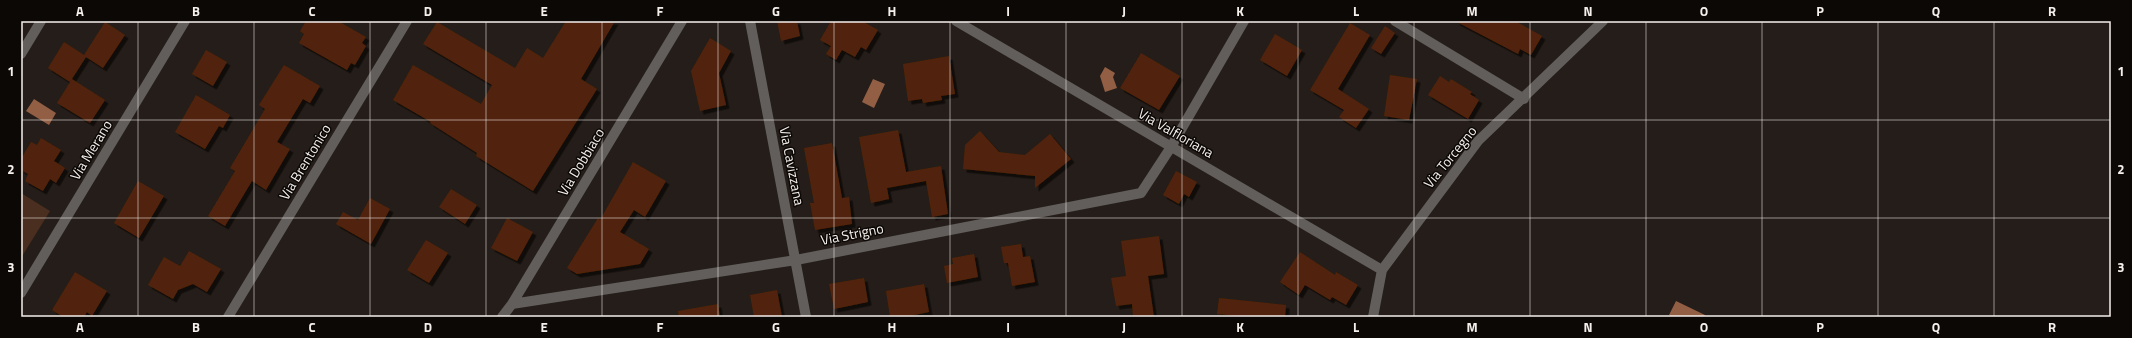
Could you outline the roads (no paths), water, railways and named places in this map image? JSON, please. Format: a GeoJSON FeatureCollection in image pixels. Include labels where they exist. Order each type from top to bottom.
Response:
{"type":"FeatureCollection","features":[{"type":"Feature","properties":{"kind":"street"},"geometry":{"type":"LineString","coordinates":[[21,54],[41,21]]}},
{"type":"Feature","properties":{"kind":"street","name":"Via Merano"},"geometry":{"type":"LineString","coordinates":[[21,293],[185,21]]}},
{"type":"Feature","properties":{"kind":"street","name":"Via Brentonico"},"geometry":{"type":"LineString","coordinates":[[228,317],[407,21]]}},
{"type":"Feature","properties":{"kind":"street","name":"Via Dobbiaco"},"geometry":{"type":"LineString","coordinates":[[502,317],[512,304],[682,21]]}},
{"type":"Feature","properties":{"kind":"street","name":"Via Cavizzana"},"geometry":{"type":"LineString","coordinates":[[750,21],[806,317]]}},
{"type":"Feature","properties":{"kind":"street","name":"Via Valfloriana"},"geometry":{"type":"LineString","coordinates":[[956,21],[1382,270]]}},
{"type":"Feature","properties":{"kind":"street","name":"Via Strigno"},"geometry":{"type":"LineString","coordinates":[[512,304],[796,260],[1141,193],[1171,147],[1244,21]]}},
{"type":"Feature","properties":{"kind":"street"},"geometry":{"type":"LineString","coordinates":[[1395,21],[1524,98]]}},
{"type":"Feature","properties":{"kind":"street","name":"Via Torcegno"},"geometry":{"type":"LineString","coordinates":[[1373,317],[1382,270],[1478,141],[1603,21]]}}]}
